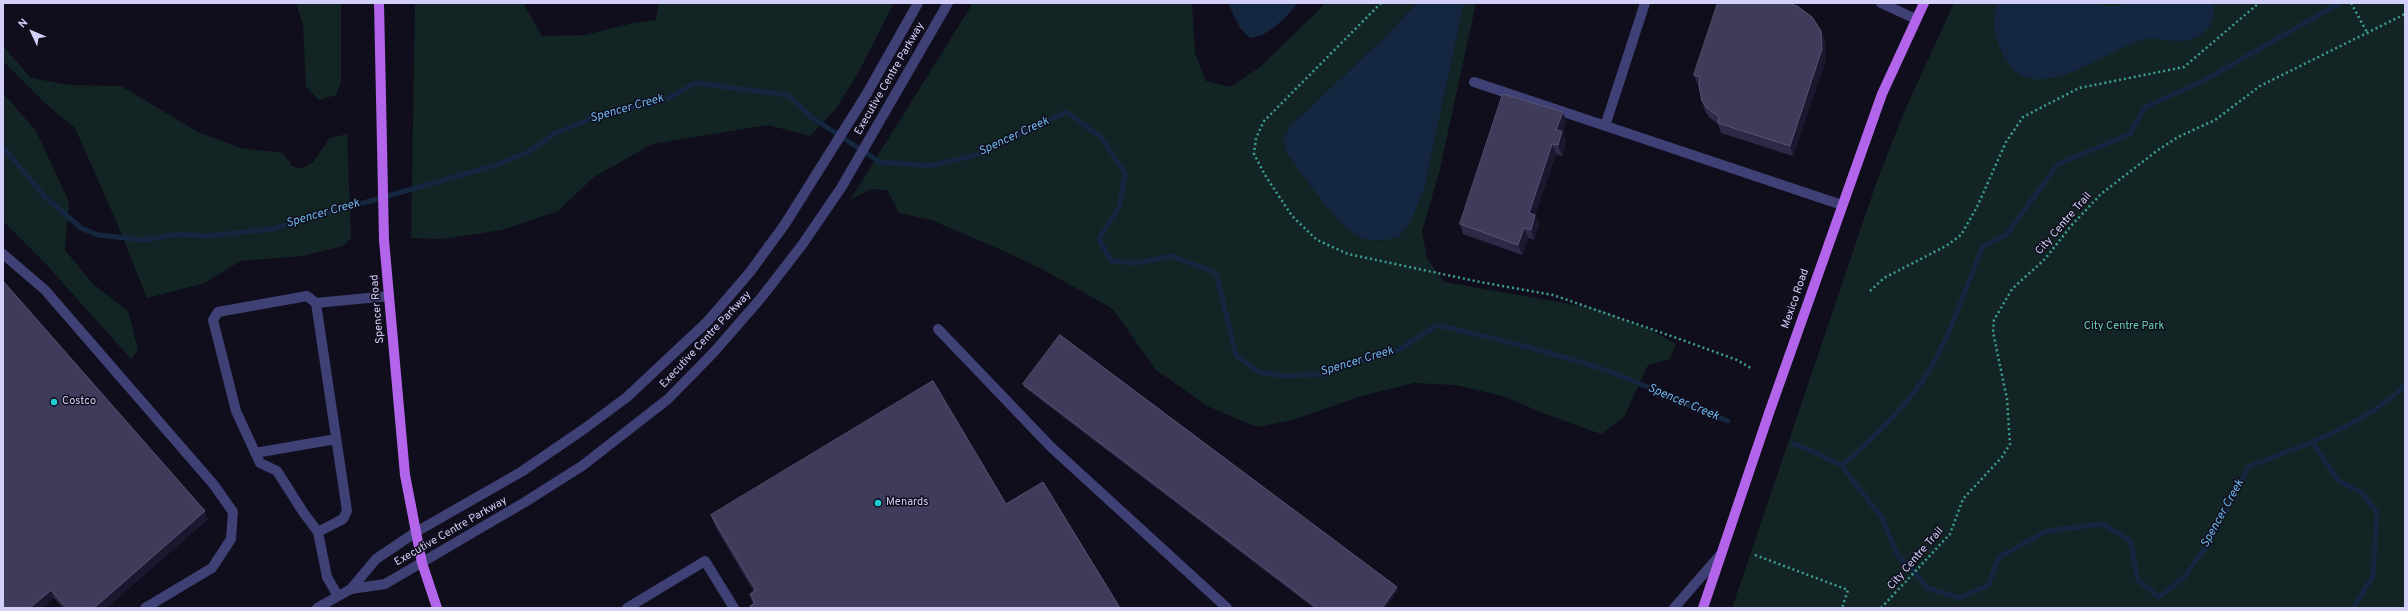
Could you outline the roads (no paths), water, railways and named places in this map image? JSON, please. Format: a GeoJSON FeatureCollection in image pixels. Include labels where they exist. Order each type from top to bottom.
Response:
{"type":"FeatureCollection","features":[{"type":"Feature","properties":{"kind":"main road","name":"Spencer Road"},"geometry":{"type":"LineString","coordinates":[[379,3],[380,139],[384,240],[405,475],[422,563],[437,608]]}},
{"type":"Feature","properties":{"kind":"main road","name":"Mexico Road"},"geometry":{"type":"LineString","coordinates":[[1703,608],[1769,413],[1882,94],[1924,3]]}},
{"type":"Feature","properties":{"kind":"street","name":"Executive Centre Parkway"},"geometry":{"type":"LineString","coordinates":[[318,608],[351,588],[376,559],[416,532],[520,472],[627,397],[707,322],[750,272],[785,224],[866,95],[918,3]]}},
{"type":"Feature","properties":{"kind":"street","name":"Executive Centre Parkway"},"geometry":{"type":"LineString","coordinates":[[351,588],[385,584],[525,502],[582,466],[668,399],[714,352],[762,298],[802,245],[841,188],[948,3]]}},
{"type":"Feature","properties":{"kind":"street"},"geometry":{"type":"LineString","coordinates":[[1605,126],[1645,3]]}},
{"type":"Feature","properties":{"kind":"street"},"geometry":{"type":"LineString","coordinates":[[1881,3],[1916,19]]}},
{"type":"Feature","properties":{"kind":"street"},"geometry":{"type":"LineString","coordinates":[[1474,82],[1842,205]]}},
{"type":"Feature","properties":{"kind":"street"},"geometry":{"type":"LineString","coordinates":[[3,254],[45,290],[214,485],[233,512],[231,538],[212,568],[145,608]]}},
{"type":"Feature","properties":{"kind":"street"},"geometry":{"type":"LineString","coordinates":[[338,596],[327,577],[318,532],[303,512],[277,471],[260,463],[255,453],[236,411],[213,320],[218,312],[307,296],[316,303],[389,296]]}},
{"type":"Feature","properties":{"kind":"street"},"geometry":{"type":"LineString","coordinates":[[316,303],[347,511],[343,518],[318,532]]}},
{"type":"Feature","properties":{"kind":"street"},"geometry":{"type":"LineString","coordinates":[[938,329],[1051,447],[1227,608]]}},
{"type":"Feature","properties":{"kind":"street"},"geometry":{"type":"LineString","coordinates":[[255,453],[336,439]]}},
{"type":"Feature","properties":{"kind":"street"},"geometry":{"type":"LineString","coordinates":[[1674,608],[1721,554]]}},
{"type":"Feature","properties":{"kind":"street"},"geometry":{"type":"LineString","coordinates":[[627,608],[705,561],[734,608]]}},
{"type":"Feature","properties":{"kind":"water"},"geometry":{"type":"Polygon","coordinates":[[[1228,3],[1298,3],[1283,20],[1271,30],[1250,38],[1240,28],[1228,3]]]}},
{"type":"Feature","properties":{"kind":"water"},"geometry":{"type":"Polygon","coordinates":[[[1417,3],[1464,3],[1424,189],[1411,221],[1398,238],[1373,240],[1363,238],[1349,230],[1330,210],[1286,152],[1283,141],[1290,126],[1385,37],[1417,3]]]}},
{"type":"Feature","properties":{"kind":"water"},"geometry":{"type":"Polygon","coordinates":[[[1998,3],[2094,3],[2103,6],[2111,6],[2128,3],[2213,3],[2214,13],[2210,26],[2199,36],[2184,41],[2157,39],[2142,40],[2067,74],[2047,79],[2029,78],[2013,69],[2001,50],[1997,38],[1994,21],[1998,3]]]}},
{"type":"Feature","properties":{"kind":"waterway"},"geometry":{"type":"LineString","coordinates":[[1842,466],[1895,415],[1923,380],[1933,365],[1949,332],[1983,246],[2006,235],[2058,164],[2130,134],[2145,107],[2203,81],[2340,3]]}},
{"type":"Feature","properties":{"kind":"waterway","name":"Spencer Creek"},"geometry":{"type":"LineString","coordinates":[[3,147],[44,196],[81,228],[98,235],[144,240],[178,234],[207,236],[272,229],[493,166],[527,153],[554,134],[596,116],[663,101],[696,83],[788,95],[811,117],[880,162],[929,166],[976,155],[1066,112],[1101,137],[1125,173],[1119,207],[1099,239],[1111,261],[1136,263],[1172,256],[1216,273],[1236,355],[1258,372],[1285,376],[1326,374],[1353,363],[1397,351],[1437,325],[1582,362],[1634,381],[1696,409],[1728,421]]}},
{"type":"Feature","properties":{"kind":"waterway","name":"Spencer Creek"},"geometry":{"type":"LineString","coordinates":[[1793,444],[1813,451],[1842,466],[1882,518],[1897,554],[1928,588],[1959,598],[1988,586],[1999,557],[2047,531],[2102,524],[2131,541],[2138,580],[2159,597],[2183,578],[2208,545],[2249,466],[2332,434],[2370,413],[2405,386]]}},
{"type":"Feature","properties":{"kind":"waterway"},"geometry":{"type":"LineString","coordinates":[[2312,442],[2339,481],[2362,493],[2377,512],[2373,576],[2353,608]]}},
{"type":"Feature","properties":{"kind":"place","name":"Costco"},"geometry":{"type":"Point","coordinates":[54,402]}},
{"type":"Feature","properties":{"kind":"place","name":"Menards"},"geometry":{"type":"Point","coordinates":[878,503]}},
{"type":"Feature","properties":{"kind":"park label","name":"City Centre Park"},"geometry":{"type":"Point","coordinates":[2124,327]}}]}
